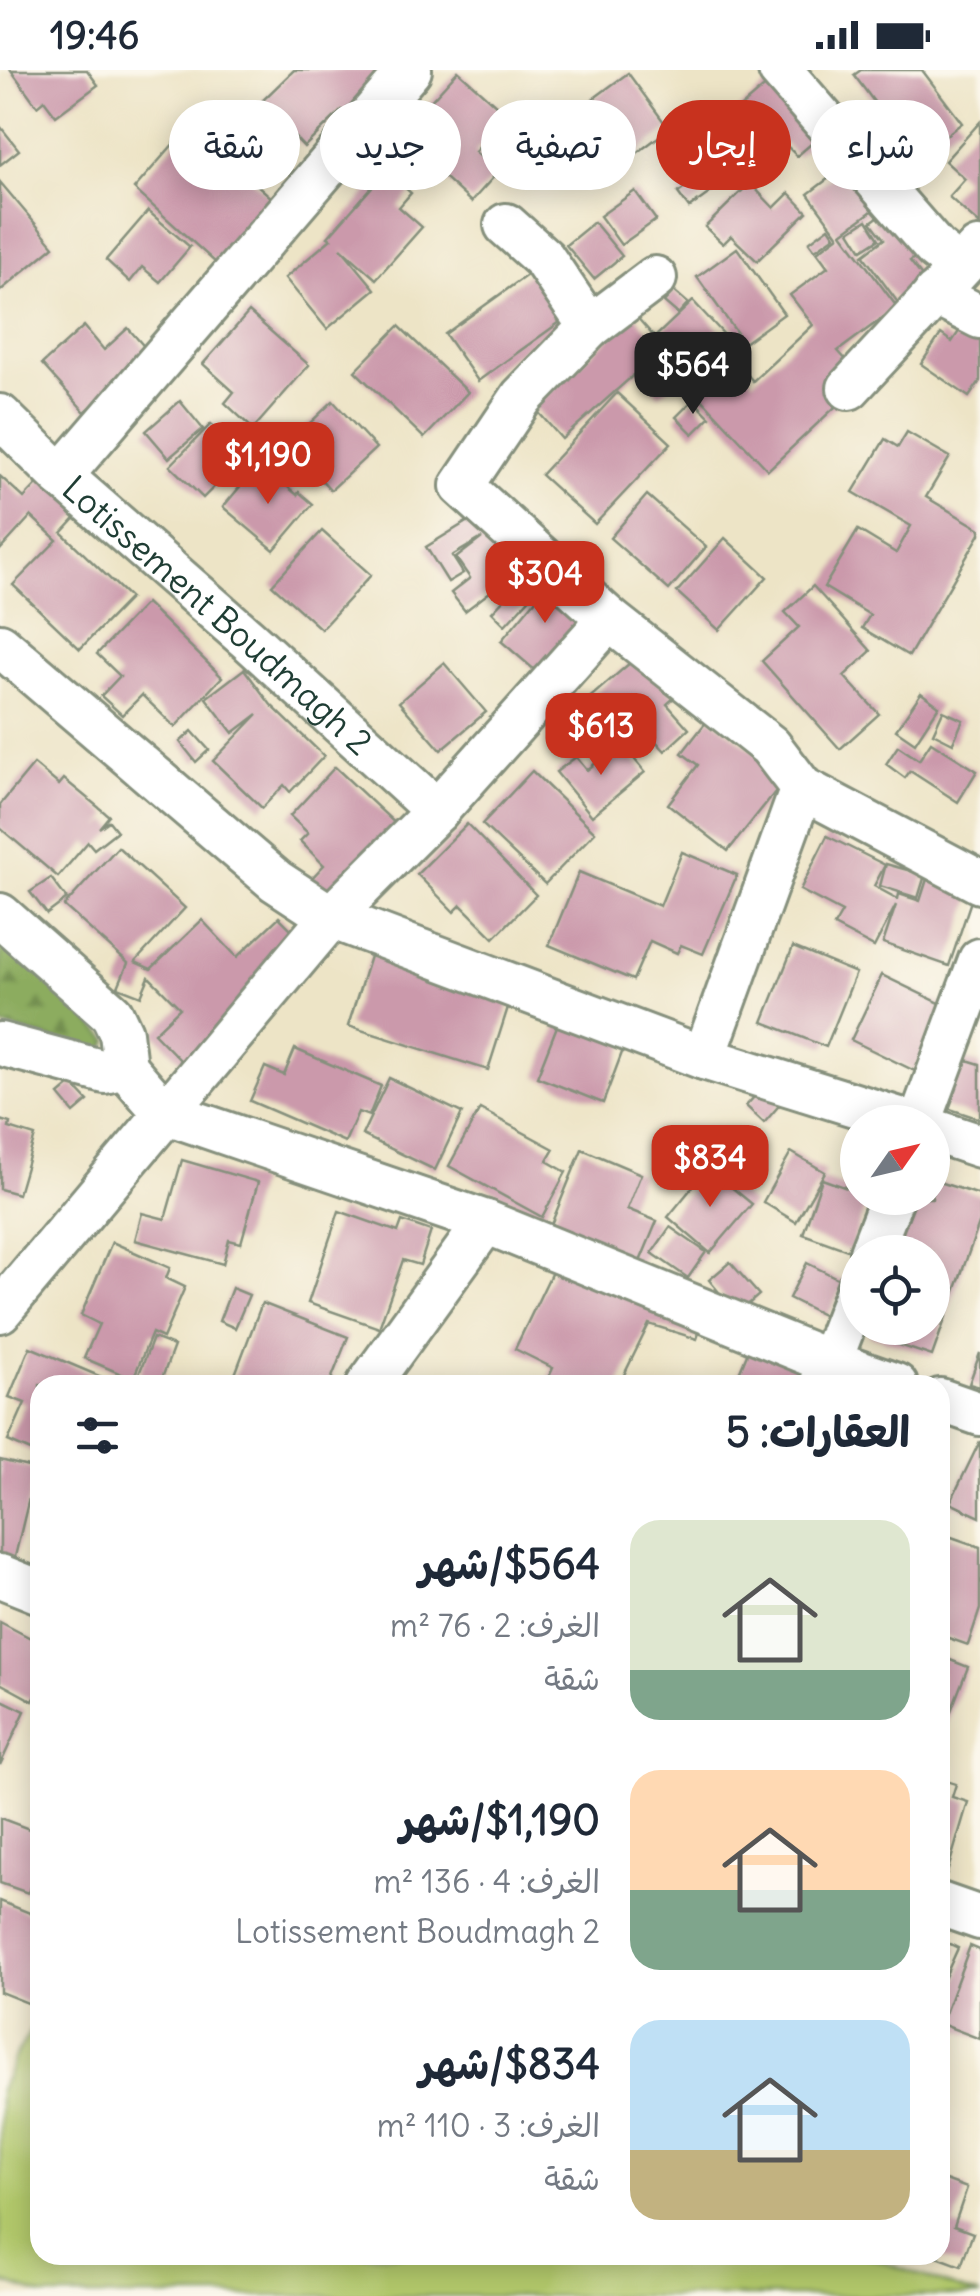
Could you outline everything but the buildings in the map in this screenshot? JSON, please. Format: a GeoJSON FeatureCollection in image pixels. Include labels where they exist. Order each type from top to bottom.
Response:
{"type":"FeatureCollection","features":[{"type":"Feature","properties":{"kind":"street"},"geometry":{"type":"LineString","coordinates":[[780,70],[958,270],[980,317]]}},
{"type":"Feature","properties":{"kind":"street"},"geometry":{"type":"LineString","coordinates":[[61,476],[404,78]]}},
{"type":"Feature","properties":{"kind":"street"},"geometry":{"type":"LineString","coordinates":[[506,225],[544,259],[590,327]]}},
{"type":"Feature","properties":{"kind":"street"},"geometry":{"type":"LineString","coordinates":[[849,388],[958,270]]}},
{"type":"Feature","properties":{"kind":"street"},"geometry":{"type":"LineString","coordinates":[[656,278],[590,327],[522,397],[462,486],[609,618],[770,746],[802,788],[980,882]]}},
{"type":"Feature","properties":{"kind":"street","name":"Lotissement Boudmagh 2"},"geometry":{"type":"LineString","coordinates":[[0,416],[61,476],[437,811]]}},
{"type":"Feature","properties":{"kind":"street"},"geometry":{"type":"LineString","coordinates":[[0,1311],[331,917],[437,811],[609,618]]}},
{"type":"Feature","properties":{"kind":"street"},"geometry":{"type":"LineString","coordinates":[[0,644],[276,881],[331,917],[704,1058],[855,1105]]}},
{"type":"Feature","properties":{"kind":"street"},"geometry":{"type":"LineString","coordinates":[[704,1058],[802,788]]}},
{"type":"Feature","properties":{"kind":"street"},"geometry":{"type":"LineString","coordinates":[[0,915],[112,1014],[121,1034],[125,1067],[164,1112],[486,1222],[826,1374],[840,1337]]}},
{"type":"Feature","properties":{"kind":"street"},"geometry":{"type":"LineString","coordinates":[[926,1105],[980,960]]}},
{"type":"Feature","properties":{"kind":"street"},"geometry":{"type":"LineString","coordinates":[[0,1044],[105,1072],[125,1067]]}},
{"type":"Feature","properties":{"kind":"street"},"geometry":{"type":"LineString","coordinates":[[950,1136],[980,1146]]}},
{"type":"Feature","properties":{"kind":"street"},"geometry":{"type":"LineString","coordinates":[[375,1375],[486,1222]]}},
{"type":"Feature","properties":{"kind":"street"},"geometry":{"type":"LineString","coordinates":[[950,1404],[980,1414]]}},
{"type":"Feature","properties":{"kind":"street"},"geometry":{"type":"LineString","coordinates":[[0,1576],[30,1588]]}},
{"type":"Feature","properties":{"kind":"street"},"geometry":{"type":"LineString","coordinates":[[950,1908],[980,1918]]}},
{"type":"Feature","properties":{"kind":"green space"},"geometry":{"type":"Polygon","coordinates":[[[0,932],[109,1040],[101,1053],[0,1025],[0,932]]]}},
{"type":"Feature","properties":{"kind":"green space"},"geometry":{"type":"Polygon","coordinates":[[[30,2033],[30,2265],[892,2265],[980,2296],[44,2296],[0,2281],[0,2090],[30,2033]]]}}]}
